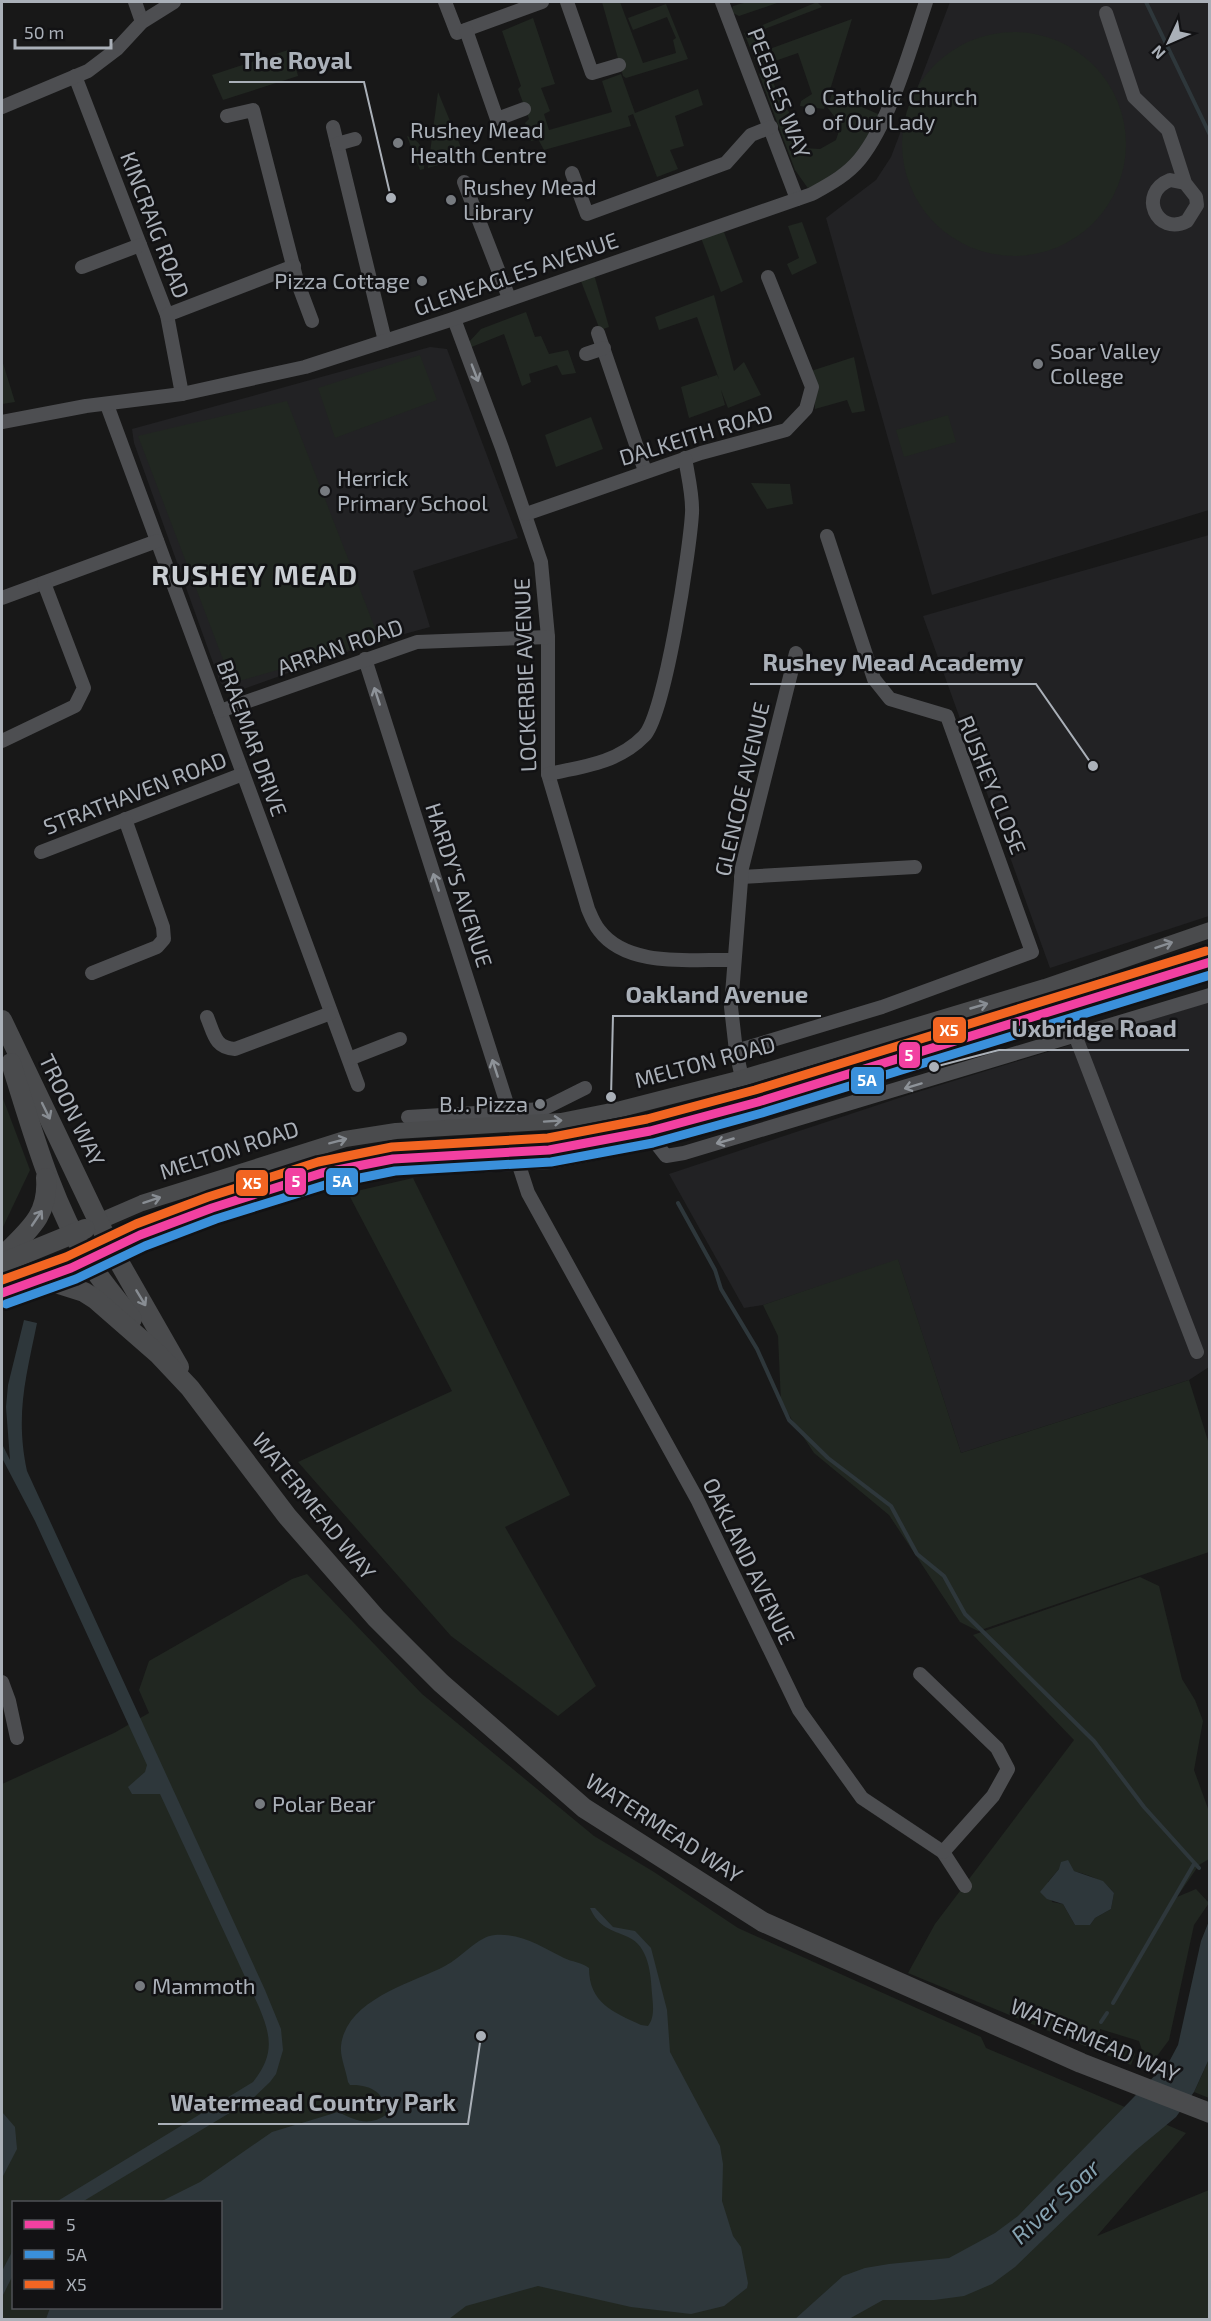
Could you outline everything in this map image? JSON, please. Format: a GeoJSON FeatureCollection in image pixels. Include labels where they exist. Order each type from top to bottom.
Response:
{"type":"FeatureCollection","features":[{"type":"Feature","properties":{"kind":"highway","name":"TROON WAY"},"geometry":{"type":"LineString","coordinates":[[2,1020],[98,1222]]}},
{"type":"Feature","properties":{"kind":"highway","name":"TROON WAY"},"geometry":{"type":"LineString","coordinates":[[2,1034],[45,1168],[75,1234]]}},
{"type":"Feature","properties":{"kind":"highway"},"geometry":{"type":"LineString","coordinates":[[2,1257],[35,1224],[43,1210],[47,1196],[45,1168]]}},
{"type":"Feature","properties":{"kind":"highway","name":"MELTON ROAD"},"geometry":{"type":"LineString","coordinates":[[2,1263],[75,1234],[98,1222]]}},
{"type":"Feature","properties":{"kind":"highway","name":"WATERMEAD WAY"},"geometry":{"type":"LineString","coordinates":[[98,1222],[190,1388]]}},
{"type":"Feature","properties":{"kind":"highway","name":"WATERMEAD WAY"},"geometry":{"type":"LineString","coordinates":[[75,1234],[88,1260],[158,1354]]}},
{"type":"Feature","properties":{"kind":"highway"},"geometry":{"type":"LineString","coordinates":[[2,1293],[43,1279],[111,1248]]}},
{"type":"Feature","properties":{"kind":"highway","name":"WATERMEAD WAY"},"geometry":{"type":"LineString","coordinates":[[43,1279],[84,1292],[95,1299],[158,1354],[190,1388],[287,1516],[376,1618],[441,1683],[584,1808],[763,1922],[1081,2063],[1209,2113]]}},
{"type":"Feature","properties":{"kind":"main road","name":"MELTON ROAD"},"geometry":{"type":"LineString","coordinates":[[98,1222],[142,1203],[345,1138],[509,1118],[561,1121],[621,1109],[742,1078],[1045,987],[1209,930]]}},
{"type":"Feature","properties":{"kind":"main road"},"geometry":{"type":"LineString","coordinates":[[111,1248],[212,1208],[292,1182],[395,1164],[516,1156],[549,1149],[652,1137],[913,1053],[1209,962]]}},
{"type":"Feature","properties":{"kind":"main road"},"geometry":{"type":"LineString","coordinates":[[829,1052],[838,1059],[903,1039],[909,1041],[913,1053]]}},
{"type":"Feature","properties":{"kind":"main road"},"geometry":{"type":"LineString","coordinates":[[388,1133],[395,1164]]}},
{"type":"Feature","properties":{"kind":"street"},"geometry":{"type":"LineString","coordinates":[[135,2],[142,22]]}},
{"type":"Feature","properties":{"kind":"street"},"geometry":{"type":"LineString","coordinates":[[3,104],[88,70],[117,50],[142,22],[174,2]]}},
{"type":"Feature","properties":{"kind":"street"},"geometry":{"type":"LineString","coordinates":[[445,2],[457,33],[542,2]]}},
{"type":"Feature","properties":{"kind":"street"},"geometry":{"type":"LineString","coordinates":[[567,2],[592,73],[619,65]]}},
{"type":"Feature","properties":{"kind":"street","name":"PEEBLES WAY"},"geometry":{"type":"LineString","coordinates":[[722,2],[797,199]]}},
{"type":"Feature","properties":{"kind":"street","name":"GLENEAGLES AVENUE"},"geometry":{"type":"LineString","coordinates":[[2,422],[86,406],[182,394],[305,367],[454,319],[797,199],[839,179],[859,160],[874,139],[893,98],[926,2]]}},
{"type":"Feature","properties":{"kind":"street"},"geometry":{"type":"LineString","coordinates":[[1107,13],[1134,97],[1168,130],[1185,183]]}},
{"type":"Feature","properties":{"kind":"street"},"geometry":{"type":"LineString","coordinates":[[466,30],[497,119],[524,109]]}},
{"type":"Feature","properties":{"kind":"street","name":"KINCRAIG ROAD"},"geometry":{"type":"LineString","coordinates":[[75,76],[167,315],[182,394]]}},
{"type":"Feature","properties":{"kind":"street"},"geometry":{"type":"LineString","coordinates":[[227,116],[253,110],[294,266],[312,321]]}},
{"type":"Feature","properties":{"kind":"street"},"geometry":{"type":"LineString","coordinates":[[333,127],[385,341]]}},
{"type":"Feature","properties":{"kind":"street"},"geometry":{"type":"LineString","coordinates":[[572,173],[587,214],[726,163],[751,135],[771,127]]}},
{"type":"Feature","properties":{"kind":"street"},"geometry":{"type":"LineString","coordinates":[[337,144],[355,139]]}},
{"type":"Feature","properties":{"kind":"street"},"geometry":{"type":"LineString","coordinates":[[464,182],[509,298]]}},
{"type":"Feature","properties":{"kind":"street"},"geometry":{"type":"LineString","coordinates":[[82,267],[140,245]]}},
{"type":"Feature","properties":{"kind":"street"},"geometry":{"type":"LineString","coordinates":[[167,315],[294,266]]}},
{"type":"Feature","properties":{"kind":"street","name":"DALKEITH ROAD"},"geometry":{"type":"LineString","coordinates":[[526,514],[685,458],[786,430],[806,409],[812,387],[768,277]]}},
{"type":"Feature","properties":{"kind":"street","name":"LOCKERBIE AVENUE"},"geometry":{"type":"LineString","coordinates":[[454,319],[526,514],[541,562],[548,637],[548,774],[578,877],[598,930],[613,944],[632,953],[688,959],[733,960]]}},
{"type":"Feature","properties":{"kind":"street"},"geometry":{"type":"LineString","coordinates":[[598,333],[645,471]]}},
{"type":"Feature","properties":{"kind":"street"},"geometry":{"type":"LineString","coordinates":[[586,354],[604,348]]}},
{"type":"Feature","properties":{"kind":"street","name":"BRAEMAR DRIVE"},"geometry":{"type":"LineString","coordinates":[[107,405],[358,1085]]}},
{"type":"Feature","properties":{"kind":"street"},"geometry":{"type":"LineString","coordinates":[[548,774],[606,762],[629,749],[646,735],[656,715],[680,602],[693,511],[685,458]]}},
{"type":"Feature","properties":{"kind":"street","name":"RUSHEY CLOSE"},"geometry":{"type":"LineString","coordinates":[[735,1050],[882,1007],[1032,952],[947,716],[890,699],[874,679],[827,536]]}},
{"type":"Feature","properties":{"kind":"street"},"geometry":{"type":"LineString","coordinates":[[2,598],[157,541]]}},
{"type":"Feature","properties":{"kind":"street"},"geometry":{"type":"LineString","coordinates":[[2,741],[75,706],[84,688],[44,583]]}},
{"type":"Feature","properties":{"kind":"street","name":"ARRAN ROAD"},"geometry":{"type":"LineString","coordinates":[[220,711],[417,642],[548,637]]}},
{"type":"Feature","properties":{"kind":"street","name":"GLENCOE AVENUE"},"geometry":{"type":"LineString","coordinates":[[742,1078],[735,1050],[731,1014],[733,960],[741,877],[796,653]]}},
{"type":"Feature","properties":{"kind":"street","name":"HARDY'S AVENUE"},"geometry":{"type":"LineString","coordinates":[[365,659],[509,1118]]}},
{"type":"Feature","properties":{"kind":"street","name":"STRATHAVEN ROAD"},"geometry":{"type":"LineString","coordinates":[[41,852],[243,774]]}},
{"type":"Feature","properties":{"kind":"street"},"geometry":{"type":"LineString","coordinates":[[92,973],[157,947],[164,939],[163,927],[125,819]]}},
{"type":"Feature","properties":{"kind":"street"},"geometry":{"type":"LineString","coordinates":[[741,877],[915,867]]}},
{"type":"Feature","properties":{"kind":"street"},"geometry":{"type":"LineString","coordinates":[[652,1137],[666,1156],[684,1153],[904,1089],[1209,995]]}},
{"type":"Feature","properties":{"kind":"street"},"geometry":{"type":"LineString","coordinates":[[207,1017],[218,1044],[225,1048],[235,1049],[332,1013]]}},
{"type":"Feature","properties":{"kind":"street"},"geometry":{"type":"LineString","coordinates":[[1075,1035],[1197,1352]]}},
{"type":"Feature","properties":{"kind":"street"},"geometry":{"type":"LineString","coordinates":[[348,1059],[400,1040]]}},
{"type":"Feature","properties":{"kind":"street"},"geometry":{"type":"LineString","coordinates":[[408,1117],[509,1118],[543,1109],[585,1088]]}},
{"type":"Feature","properties":{"kind":"street","name":"OAKLAND AVENUE"},"geometry":{"type":"LineString","coordinates":[[516,1156],[528,1193],[696,1499],[799,1710],[862,1798],[943,1852],[965,1886]]}},
{"type":"Feature","properties":{"kind":"street"},"geometry":{"type":"LineString","coordinates":[[920,1674],[997,1749],[1008,1769],[993,1796],[943,1852]]}},
{"type":"Feature","properties":{"kind":"street"},"geometry":{"type":"LineString","coordinates":[[2,1682],[9,1701],[17,1738]]}},
{"type":"Feature","properties":{"kind":"shaded area"},"geometry":{"type":"Polygon","coordinates":[[[602,2],[620,2],[643,63],[676,53],[673,40],[676,38],[667,17],[633,30],[628,18],[666,4],[688,59],[626,78],[623,76],[602,2]]]}},
{"type":"Feature","properties":{"kind":"shaded area"},"geometry":{"type":"Polygon","coordinates":[[[747,2],[780,2],[739,16],[731,12],[733,6],[747,2]]]}},
{"type":"Feature","properties":{"kind":"shaded area"},"geometry":{"type":"Polygon","coordinates":[[[817,2],[822,7],[757,32],[764,51],[852,19],[824,109],[800,106],[801,101],[812,94],[798,53],[758,67],[744,33],[817,2]]]}},
{"type":"Feature","properties":{"kind":"shaded area","name":"Soar Valley College"},"geometry":{"type":"Polygon","coordinates":[[[950,2],[1209,2],[1209,510],[932,595],[826,218],[876,180],[891,157],[950,2]]]}},
{"type":"Feature","properties":{"kind":"shaded area"},"geometry":{"type":"Polygon","coordinates":[[[533,18],[555,84],[541,88],[550,111],[544,114],[549,130],[612,112],[602,81],[621,74],[635,113],[698,89],[703,105],[675,116],[684,146],[670,150],[678,169],[657,177],[633,114],[628,116],[631,126],[544,150],[538,139],[531,141],[525,123],[529,119],[518,89],[521,86],[502,31],[533,18]]]}},
{"type":"Feature","properties":{"kind":"shaded area"},"geometry":{"type":"Polygon","coordinates":[[[1003,32],[1025,32],[1057,40],[1067,45],[1085,57],[1101,73],[1118,101],[1124,122],[1126,144],[1124,166],[1118,187],[1101,215],[1085,231],[1057,248],[1025,256],[1003,256],[971,248],[961,243],[943,231],[927,215],[910,187],[902,155],[902,133],[910,101],[915,91],[927,73],[943,57],[971,40],[1003,32]]]}},
{"type":"Feature","properties":{"kind":"shaded area"},"geometry":{"type":"Polygon","coordinates":[[[291,49],[298,76],[223,100],[212,75],[291,49]]]}},
{"type":"Feature","properties":{"kind":"shaded area"},"geometry":{"type":"Polygon","coordinates":[[[768,70],[781,101],[794,119],[795,136],[802,148],[820,149],[836,140],[841,125],[827,107],[832,94],[885,117],[859,160],[812,194],[795,170],[759,74],[768,70]]]}},
{"type":"Feature","properties":{"kind":"shaded area"},"geometry":{"type":"Polygon","coordinates":[[[438,92],[465,157],[428,168],[438,92]]]}},
{"type":"Feature","properties":{"kind":"shaded area"},"geometry":{"type":"Polygon","coordinates":[[[407,136],[420,145],[424,158],[424,169],[420,170],[407,136]]]}},
{"type":"Feature","properties":{"kind":"shaded area"},"geometry":{"type":"Polygon","coordinates":[[[802,222],[817,263],[792,275],[787,264],[799,258],[788,226],[802,222]]]}},
{"type":"Feature","properties":{"kind":"shaded area"},"geometry":{"type":"Polygon","coordinates":[[[722,227],[743,282],[721,292],[700,235],[722,227]]]}},
{"type":"Feature","properties":{"kind":"shaded area"},"geometry":{"type":"Polygon","coordinates":[[[593,271],[609,327],[600,330],[579,276],[593,271]]]}},
{"type":"Feature","properties":{"kind":"shaded area"},"geometry":{"type":"Polygon","coordinates":[[[714,295],[734,371],[744,362],[761,395],[728,408],[721,390],[725,405],[689,418],[681,387],[717,375],[719,379],[697,317],[659,330],[655,317],[714,295]]]}},
{"type":"Feature","properties":{"kind":"shaded area"},"geometry":{"type":"Polygon","coordinates":[[[526,312],[535,337],[541,336],[549,354],[568,350],[576,373],[562,375],[557,365],[529,374],[531,382],[522,386],[504,334],[469,348],[468,343],[481,329],[526,312]]]}},
{"type":"Feature","properties":{"kind":"shaded area","name":"Herrick Primary School"},"geometry":{"type":"Polygon","coordinates":[[[430,347],[447,349],[518,538],[413,571],[430,627],[375,642],[238,691],[226,689],[220,682],[134,443],[132,429],[430,347]]]}},
{"type":"Feature","properties":{"kind":"shaded area"},"geometry":{"type":"Polygon","coordinates":[[[420,355],[437,400],[335,438],[318,388],[420,355]]]}},
{"type":"Feature","properties":{"kind":"shaded area"},"geometry":{"type":"Polygon","coordinates":[[[854,357],[865,411],[852,413],[847,400],[815,409],[815,393],[808,372],[854,357]]]}},
{"type":"Feature","properties":{"kind":"shaded area"},"geometry":{"type":"Polygon","coordinates":[[[2,360],[15,402],[2,404],[2,360]]]}},
{"type":"Feature","properties":{"kind":"shaded area"},"geometry":{"type":"Polygon","coordinates":[[[287,401],[380,641],[232,683],[138,436],[287,401]]]}},
{"type":"Feature","properties":{"kind":"shaded area"},"geometry":{"type":"Polygon","coordinates":[[[948,415],[956,442],[904,457],[896,430],[948,415]]]}},
{"type":"Feature","properties":{"kind":"shaded area"},"geometry":{"type":"Polygon","coordinates":[[[591,417],[603,449],[556,467],[545,435],[591,417]]]}},
{"type":"Feature","properties":{"kind":"shaded area"},"geometry":{"type":"Polygon","coordinates":[[[751,483],[790,484],[793,504],[767,509],[751,483]]]}},
{"type":"Feature","properties":{"kind":"shaded area"},"geometry":{"type":"Polygon","coordinates":[[[1209,535],[1209,916],[1050,968],[923,616],[1209,535]]]}},
{"type":"Feature","properties":{"kind":"shaded area"},"geometry":{"type":"Polygon","coordinates":[[[1209,1002],[1209,1367],[1189,1380],[961,1453],[898,1260],[763,1305],[744,1308],[669,1174],[908,1095],[1209,1002]]]}},
{"type":"Feature","properties":{"kind":"shaded area"},"geometry":{"type":"Polygon","coordinates":[[[2,1096],[30,1170],[2,1229],[2,1096]]]}},
{"type":"Feature","properties":{"kind":"shaded area"},"geometry":{"type":"Polygon","coordinates":[[[413,1178],[570,1495],[505,1527],[596,1686],[558,1716],[451,1636],[298,1462],[452,1391],[348,1193],[413,1178]]]}},
{"type":"Feature","properties":{"kind":"shaded area"},"geometry":{"type":"Polygon","coordinates":[[[898,1259],[961,1453],[1189,1380],[1209,1444],[1209,1552],[978,1631],[960,1622],[889,1515],[814,1453],[781,1403],[778,1336],[763,1305],[898,1259]]]}},
{"type":"Feature","properties":{"kind":"shaded area"},"geometry":{"type":"Polygon","coordinates":[[[307,1574],[422,1694],[594,1836],[654,1872],[738,1928],[981,2037],[986,2048],[1186,2133],[1097,2236],[1209,2190],[1209,2319],[2,2319],[2,1784],[114,1733],[149,1713],[139,1690],[149,1661],[292,1579],[307,1574]]]}},
{"type":"Feature","properties":{"kind":"shaded area"},"geometry":{"type":"Polygon","coordinates":[[[1140,1577],[1159,1586],[1182,1679],[1195,1700],[1203,1721],[1194,1770],[1210,1814],[1209,1859],[1199,1865],[1177,1897],[1196,1889],[1209,1903],[1194,1925],[1169,2040],[1148,2068],[1139,2041],[1100,2029],[1100,2035],[1132,2049],[1135,2054],[1131,2065],[908,1973],[935,1924],[1074,1740],[973,1635],[1140,1577]],[[1059,1869],[1048,1882],[1052,1902],[1063,1904],[1075,1925],[1090,1925],[1095,1918],[1111,1909],[1114,1893],[1109,1887],[1082,1873],[1059,1869]]]}},
{"type":"Feature","properties":{"kind":"shaded area"},"geometry":{"type":"Polygon","coordinates":[[[1209,2059],[1209,2098],[1194,2092],[1209,2059]]]}},
{"type":"Feature","properties":{"kind":"water"},"geometry":{"type":"Polygon","coordinates":[[[24,1320],[37,1323],[23,1396],[22,1432],[27,1471],[265,1990],[281,2029],[283,2050],[276,2074],[251,2100],[84,2201],[58,2201],[253,2082],[265,2063],[269,2046],[259,2007],[160,1794],[132,1794],[128,1787],[145,1772],[147,1765],[35,1521],[2,1458],[2,1444],[10,1460],[6,1407],[8,1385],[24,1320]]]}},
{"type":"Feature","properties":{"kind":"water"},"geometry":{"type":"Polygon","coordinates":[[[1068,1860],[1074,1871],[1103,1881],[1114,1893],[1111,1909],[1095,1918],[1090,1925],[1075,1925],[1063,1904],[1047,1899],[1040,1892],[1059,1869],[1061,1862],[1068,1860]]]}},
{"type":"Feature","properties":{"kind":"water"},"geometry":{"type":"Polygon","coordinates":[[[590,1908],[595,1908],[613,1927],[635,1931],[651,1948],[667,2010],[670,2052],[720,2146],[723,2164],[722,2201],[733,2236],[741,2247],[748,2283],[747,2288],[724,2306],[691,2314],[631,2307],[538,2286],[466,2306],[449,2319],[46,2319],[50,2309],[222,2309],[222,2201],[162,2201],[200,2182],[272,2132],[338,2112],[362,2121],[373,2121],[386,2115],[384,2101],[376,2091],[364,2086],[350,2085],[348,2082],[341,2050],[346,2030],[355,2016],[368,2005],[399,1986],[445,1966],[482,1939],[495,1935],[514,1936],[586,1966],[589,1968],[593,1990],[605,2005],[641,2025],[648,2026],[652,2019],[653,2007],[650,1970],[645,1954],[635,1941],[610,1930],[593,1915],[590,1908]]]}},
{"type":"Feature","properties":{"kind":"water","name":"River Soar"},"geometry":{"type":"Polygon","coordinates":[[[1209,1921],[1209,2059],[1194,2092],[1176,2117],[1135,2151],[1015,2267],[992,2284],[964,2296],[934,2300],[883,2300],[849,2319],[794,2320],[843,2276],[865,2268],[949,2258],[995,2233],[1018,2216],[1170,2060],[1178,2045],[1201,1941],[1209,1921]]]}},
{"type":"Feature","properties":{"kind":"water"},"geometry":{"type":"Polygon","coordinates":[[[2,2112],[15,2127],[17,2149],[2,2178],[2,2112]]]}},
{"type":"Feature","properties":{"kind":"water"},"geometry":{"type":"Polygon","coordinates":[[[12,2252],[12,2277],[2,2297],[2,2271],[12,2252]]]}},
{"type":"Feature","properties":{"kind":"waterway"},"geometry":{"type":"LineString","coordinates":[[1146,2],[1210,135]]}},
{"type":"Feature","properties":{"kind":"waterway"},"geometry":{"type":"LineString","coordinates":[[678,1203],[715,1270],[721,1289],[757,1349],[789,1420],[828,1458],[891,1506],[917,1554],[944,1576],[965,1614],[1094,1741],[1144,1807],[1199,1868]]}},
{"type":"Feature","properties":{"kind":"waterway"},"geometry":{"type":"LineString","coordinates":[[1113,2003],[1194,1864]]}},
{"type":"Feature","properties":{"kind":"waterway"},"geometry":{"type":"LineString","coordinates":[[1101,2022],[1107,2013]]}},
{"type":"Feature","properties":{"kind":"transit line","name":"X5"},"geometry":{"type":"LineString","coordinates":[[2,1280],[66,1257],[136,1224],[208,1197],[318,1162],[392,1147],[548,1138],[647,1119],[755,1090],[1206,951]]}},
{"type":"Feature","properties":{"kind":"transit line","name":"5"},"geometry":{"type":"LineString","coordinates":[[2,1293],[71,1268],[140,1235],[212,1208],[322,1173],[393,1159],[549,1150],[650,1131],[758,1102],[1210,962]]}},
{"type":"Feature","properties":{"kind":"transit line","name":"5A"},"geometry":{"type":"LineString","coordinates":[[6,1304],[76,1279],[145,1246],[216,1219],[325,1185],[395,1171],[551,1162],[653,1143],[762,1113],[1210,975]]}},
{"type":"Feature","properties":{"kind":"place","name":"Catholic Church of Our Lady"},"geometry":{"type":"Point","coordinates":[810,110]}},
{"type":"Feature","properties":{"kind":"place","name":"Rushey Mead Health Centre"},"geometry":{"type":"Point","coordinates":[398,143]}},
{"type":"Feature","properties":{"kind":"place","name":"The Royal"},"geometry":{"type":"Point","coordinates":[391,198]}},
{"type":"Feature","properties":{"kind":"place","name":"Rushey Mead Library"},"geometry":{"type":"Point","coordinates":[451,200]}},
{"type":"Feature","properties":{"kind":"place","name":"Pizza Cottage"},"geometry":{"type":"Point","coordinates":[422,281]}},
{"type":"Feature","properties":{"kind":"place","name":"Soar Valley College"},"geometry":{"type":"Point","coordinates":[1038,364]}},
{"type":"Feature","properties":{"kind":"place","name":"Herrick Primary School"},"geometry":{"type":"Point","coordinates":[325,491]}},
{"type":"Feature","properties":{"kind":"place","name":"Rushey Mead Academy"},"geometry":{"type":"Point","coordinates":[1093,766]}},
{"type":"Feature","properties":{"kind":"place","name":"Uxbridge Road"},"geometry":{"type":"Point","coordinates":[934,1067]}},
{"type":"Feature","properties":{"kind":"place","name":"Oakland Avenue"},"geometry":{"type":"Point","coordinates":[611,1097]}},
{"type":"Feature","properties":{"kind":"place","name":"B.J. Pizza"},"geometry":{"type":"Point","coordinates":[540,1104]}},
{"type":"Feature","properties":{"kind":"place","name":"Polar Bear"},"geometry":{"type":"Point","coordinates":[260,1804]}},
{"type":"Feature","properties":{"kind":"place","name":"Mammoth"},"geometry":{"type":"Point","coordinates":[140,1986]}},
{"type":"Feature","properties":{"kind":"place","name":"Watermead Country Park"},"geometry":{"type":"Point","coordinates":[481,2036]}},
{"type":"Feature","properties":{"kind":"district","name":"RUSHEY MEAD"},"geometry":{"type":"Point","coordinates":[255,575]}}]}
